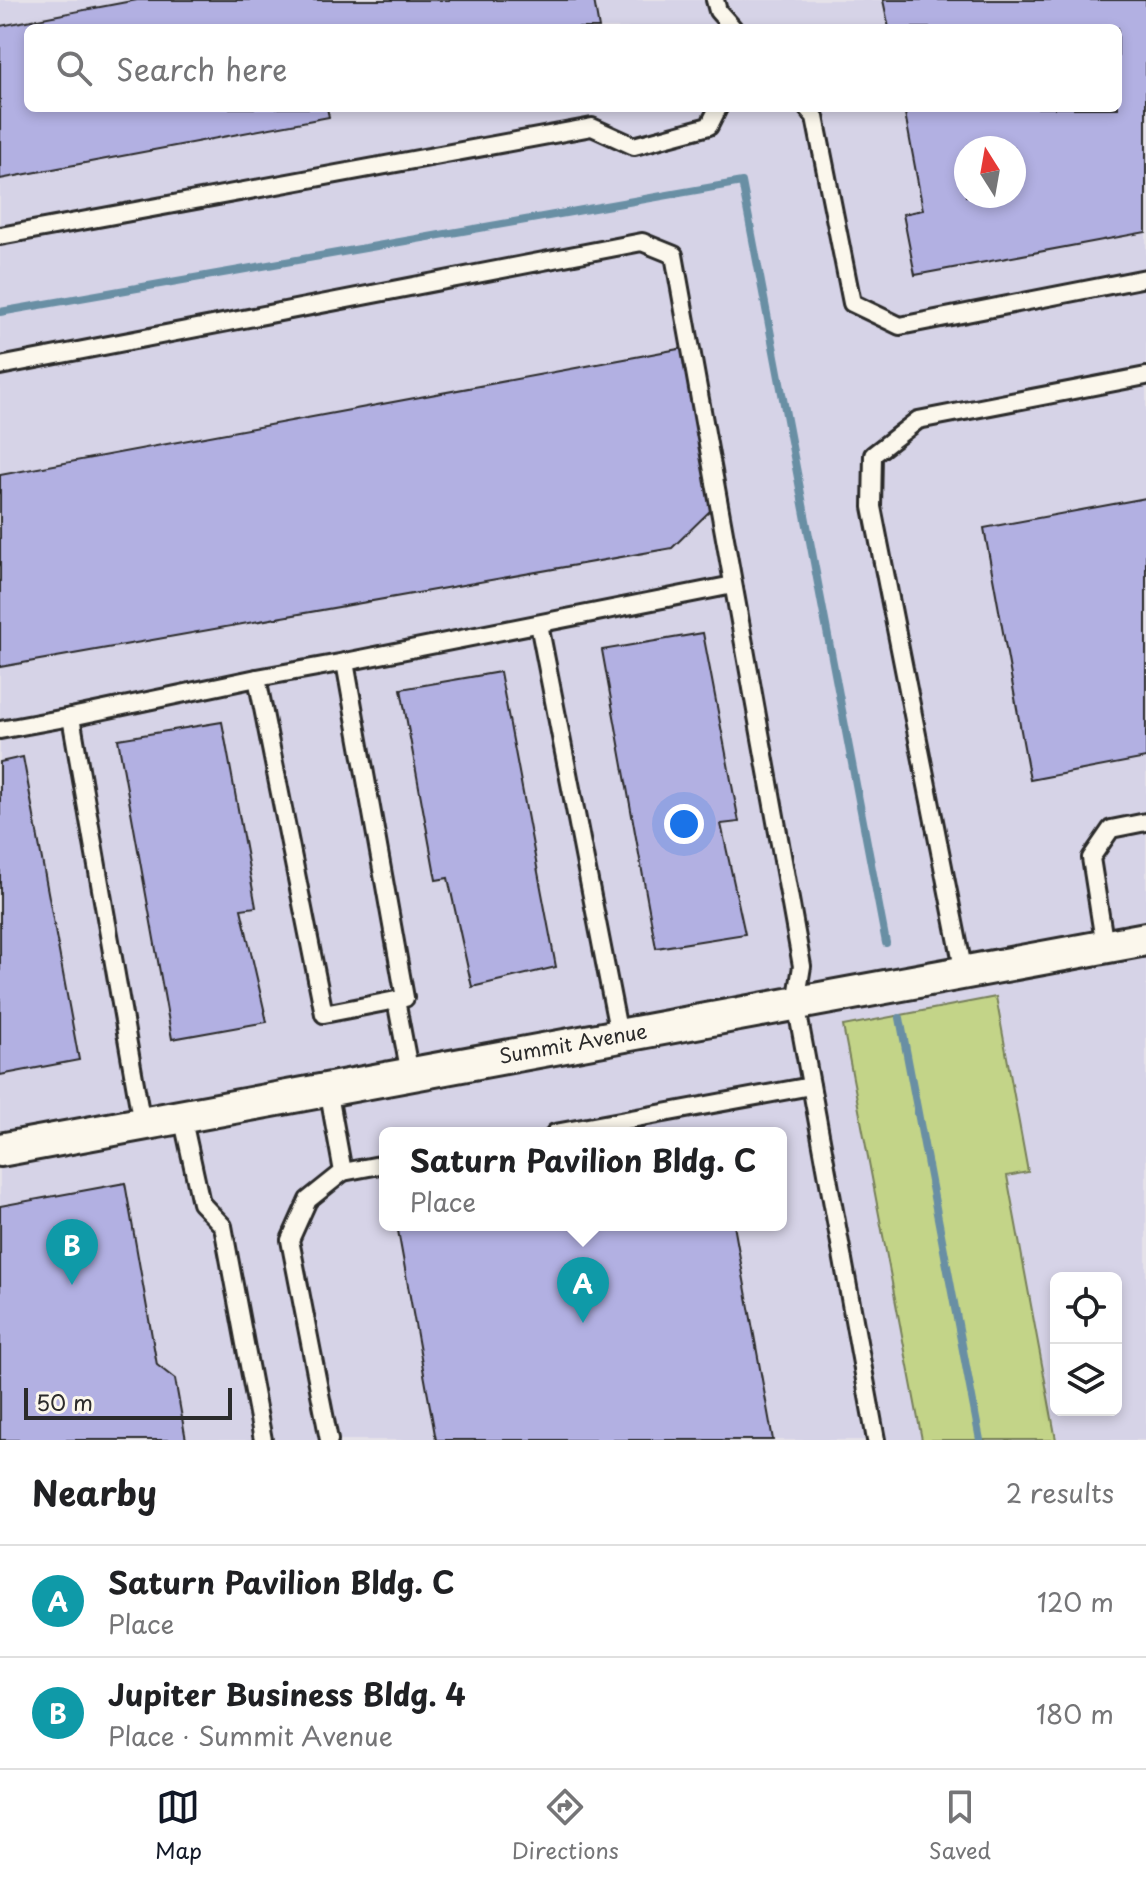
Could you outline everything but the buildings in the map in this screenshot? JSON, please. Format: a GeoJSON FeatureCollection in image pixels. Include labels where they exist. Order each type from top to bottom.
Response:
{"type":"FeatureCollection","features":[{"type":"Feature","properties":{"kind":"street","name":"Summit Avenue"},"geometry":{"type":"LineString","coordinates":[[0,1150],[1146,939]]}},
{"type":"Feature","properties":{"kind":"lane"},"geometry":{"type":"LineString","coordinates":[[715,0],[718,11],[729,24]]}},
{"type":"Feature","properties":{"kind":"lane"},"geometry":{"type":"LineString","coordinates":[[0,236],[592,127],[634,146],[709,126],[716,112]]}},
{"type":"Feature","properties":{"kind":"lane"},"geometry":{"type":"LineString","coordinates":[[811,112],[815,117],[852,303],[900,326],[1146,278]]}},
{"type":"Feature","properties":{"kind":"lane"},"geometry":{"type":"LineString","coordinates":[[0,366],[642,242],[674,255],[802,966],[796,1003],[876,1440]]}},
{"type":"Feature","properties":{"kind":"lane"},"geometry":{"type":"LineString","coordinates":[[964,973],[872,507],[873,455],[918,420],[1146,376]]}},
{"type":"Feature","properties":{"kind":"lane"},"geometry":{"type":"LineString","coordinates":[[0,730],[733,585]]}},
{"type":"Feature","properties":{"kind":"lane"},"geometry":{"type":"LineString","coordinates":[[539,624],[619,1035]]}},
{"type":"Feature","properties":{"kind":"lane"},"geometry":{"type":"LineString","coordinates":[[257,678],[324,1014],[405,998],[345,662]]}},
{"type":"Feature","properties":{"kind":"lane"},"geometry":{"type":"LineString","coordinates":[[71,717],[142,1124]]}},
{"type":"Feature","properties":{"kind":"lane"},"geometry":{"type":"LineString","coordinates":[[1105,947],[1091,858],[1111,829],[1146,822]]}},
{"type":"Feature","properties":{"kind":"lane"},"geometry":{"type":"LineString","coordinates":[[396,1000],[410,1074]]}},
{"type":"Feature","properties":{"kind":"lane"},"geometry":{"type":"LineString","coordinates":[[588,1127],[811,1086]]}},
{"type":"Feature","properties":{"kind":"lane"},"geometry":{"type":"LineString","coordinates":[[328,1089],[343,1172]]}},
{"type":"Feature","properties":{"kind":"lane"},"geometry":{"type":"LineString","coordinates":[[182,1116],[201,1203],[223,1226],[263,1440]]}},
{"type":"Feature","properties":{"kind":"lane"},"geometry":{"type":"LineString","coordinates":[[329,1440],[290,1240],[308,1200],[343,1172],[379,1165]]}},
{"type":"Feature","properties":{"kind":"shaded area"},"geometry":{"type":"Polygon","coordinates":[[[0,0],[1146,0],[1146,1440],[0,1440],[0,0]]]}},
{"type":"Feature","properties":{"kind":"green space"},"geometry":{"type":"Polygon","coordinates":[[[996,997],[1028,1172],[1007,1176],[1056,1440],[922,1440],[843,1026],[996,997]]]}},
{"type":"Feature","properties":{"kind":"waterway"},"geometry":{"type":"LineString","coordinates":[[0,312],[742,182],[886,943]]}},
{"type":"Feature","properties":{"kind":"waterway"},"geometry":{"type":"LineString","coordinates":[[900,1018],[980,1440]]}},
{"type":"Feature","properties":{"kind":"place","name":"Jupiter Business Bldg. 4"},"geometry":{"type":"Point","coordinates":[72,1285]}},
{"type":"Feature","properties":{"kind":"place","name":"Saturn Pavilion Bldg. C"},"geometry":{"type":"Point","coordinates":[583,1323]}}]}
